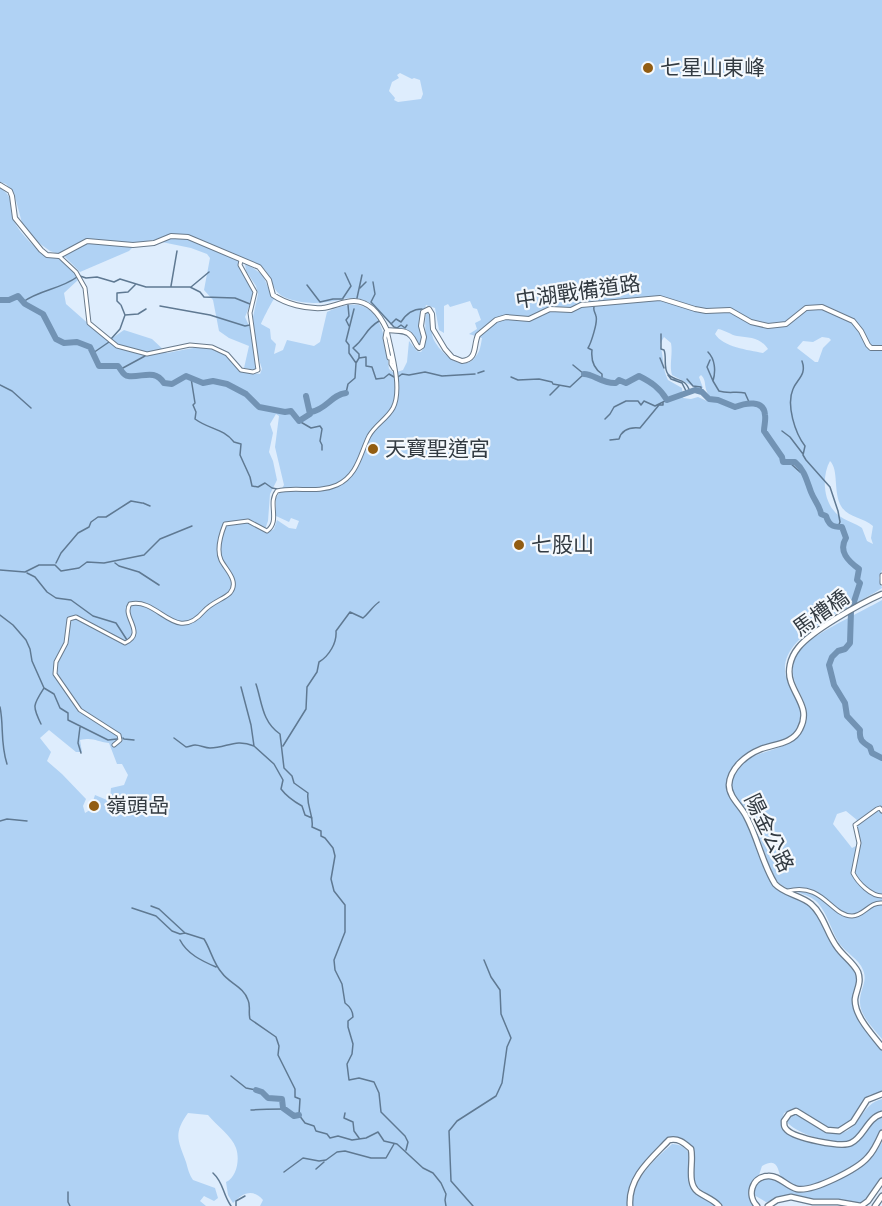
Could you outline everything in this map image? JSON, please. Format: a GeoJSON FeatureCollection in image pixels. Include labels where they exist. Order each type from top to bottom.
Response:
{"type":"FeatureCollection","features":[{"type":"Feature","properties":{"kind":"main road","name":"馬槽橋"},"geometry":{"type":"LineString","coordinates":[[789,668],[800,645],[856,606],[882,594]]}},
{"type":"Feature","properties":{"kind":"main road","name":"陽金公路"},"geometry":{"type":"LineString","coordinates":[[789,668],[791,682],[804,711],[801,727],[798,733],[789,740],[747,756],[734,769],[729,786],[731,796],[746,816],[771,878],[779,888],[809,902],[816,909],[838,948],[854,967],[860,981],[855,999],[856,1008],[882,1047]]}},
{"type":"Feature","properties":{"kind":"main road"},"geometry":{"type":"LineString","coordinates":[[882,1094],[867,1100],[853,1122],[839,1131],[827,1130],[796,1111],[789,1113],[784,1121],[786,1128],[794,1134],[830,1144],[843,1145],[855,1140],[871,1120],[882,1114]]}},
{"type":"Feature","properties":{"kind":"main road"},"geometry":{"type":"LineString","coordinates":[[757,1206],[750,1193],[754,1184],[761,1178],[776,1177],[792,1187],[802,1189],[836,1178],[864,1161],[873,1152],[882,1133]]}},
{"type":"Feature","properties":{"kind":"main road"},"geometry":{"type":"LineString","coordinates":[[630,1206],[630,1189],[634,1180],[669,1140],[675,1139],[691,1149],[691,1182],[695,1189],[719,1206]]}},
{"type":"Feature","properties":{"kind":"main road"},"geometry":{"type":"LineString","coordinates":[[768,1206],[777,1200],[791,1197],[813,1202],[838,1202],[861,1206],[868,1201],[882,1180]]}},
{"type":"Feature","properties":{"kind":"main road"},"geometry":{"type":"LineString","coordinates":[[875,1206],[882,1196]]}},
{"type":"Feature","properties":{"kind":"street"},"geometry":{"type":"LineString","coordinates":[[0,185],[10,191],[14,201],[15,218],[28,236],[47,255],[59,256],[87,240],[133,245],[154,243],[171,236],[188,237],[259,267],[268,280],[273,294],[288,303],[321,308],[355,300],[364,303],[378,314],[387,330],[396,387],[393,408],[370,434],[360,462],[342,482],[324,489],[277,492],[273,498],[273,523],[267,531],[248,521],[225,524],[220,539],[220,558],[229,569],[233,588],[228,594],[212,603],[193,622],[178,623],[159,614],[149,606],[133,603],[127,610],[134,627],[132,637],[125,644],[76,617],[69,619],[66,643],[56,662],[55,674],[80,710],[119,735],[120,740],[114,745]]}},
{"type":"Feature","properties":{"kind":"street"},"geometry":{"type":"LineString","coordinates":[[59,256],[76,272],[85,288],[89,323],[117,346],[147,354],[190,345],[212,347],[227,354],[241,370],[253,372],[258,370],[250,314],[255,291],[240,265],[241,260]]}},
{"type":"Feature","properties":{"kind":"street","name":"中湖戰備道路"},"geometry":{"type":"LineString","coordinates":[[387,330],[406,332],[413,338],[416,347],[420,348],[424,338],[421,326],[423,312],[429,309],[432,314],[433,329],[448,355],[466,361],[475,351],[478,335],[496,320],[515,317],[529,319],[550,309],[571,310],[581,305],[652,297],[706,311],[730,310],[751,322],[768,327],[786,324],[806,308],[822,307],[853,321],[871,348],[882,348]]}},
{"type":"Feature","properties":{"kind":"street"},"geometry":{"type":"LineString","coordinates":[[387,330],[385,338],[391,368],[394,369]]}},
{"type":"Feature","properties":{"kind":"street"},"geometry":{"type":"LineString","coordinates":[[387,330],[391,364]]}},
{"type":"Feature","properties":{"kind":"street"},"geometry":{"type":"LineString","coordinates":[[389,358],[394,369]]}},
{"type":"Feature","properties":{"kind":"street"},"geometry":{"type":"LineString","coordinates":[[882,575],[882,583]]}},
{"type":"Feature","properties":{"kind":"street"},"geometry":{"type":"LineString","coordinates":[[882,811],[880,808],[877,809],[855,825],[859,843],[854,873],[858,881],[872,894],[882,896]]}},
{"type":"Feature","properties":{"kind":"street"},"geometry":{"type":"LineString","coordinates":[[787,892],[805,890],[817,894],[827,899],[836,909],[850,916],[859,914],[876,903],[882,903]]}},
{"type":"Feature","properties":{"kind":"shaded area"},"geometry":{"type":"Polygon","coordinates":[[[0,0],[882,0],[882,570],[879,578],[882,588],[816,626],[801,638],[790,652],[785,667],[789,684],[800,710],[798,727],[781,743],[740,760],[728,780],[730,792],[742,812],[775,887],[805,901],[815,909],[854,968],[858,980],[856,1012],[882,1050],[882,1093],[869,1095],[850,1123],[842,1127],[828,1127],[801,1111],[793,1109],[784,1113],[781,1122],[802,1137],[843,1147],[855,1142],[873,1122],[882,1116],[882,1130],[877,1141],[860,1160],[837,1176],[801,1187],[785,1182],[777,1166],[768,1163],[762,1166],[749,1193],[755,1206],[720,1206],[699,1191],[694,1184],[693,1148],[682,1139],[672,1137],[636,1176],[629,1195],[629,1206],[260,1206],[263,1200],[251,1193],[244,1194],[233,1203],[228,1195],[226,1182],[233,1176],[237,1167],[237,1152],[234,1144],[208,1115],[188,1113],[180,1126],[178,1137],[193,1180],[215,1188],[218,1198],[214,1201],[204,1196],[200,1201],[206,1206],[0,1206],[0,188],[8,195],[14,221],[25,237],[41,253],[62,261],[77,277],[78,280],[64,293],[66,304],[108,341],[124,330],[152,339],[167,353],[198,348],[213,349],[227,356],[239,371],[260,374],[262,369],[257,353],[253,317],[258,294],[256,286],[246,271],[245,264],[262,275],[274,299],[261,324],[270,329],[271,339],[276,344],[274,354],[283,350],[287,340],[314,346],[320,342],[327,312],[344,306],[358,305],[368,309],[376,316],[385,340],[389,369],[394,373],[403,370],[407,362],[409,341],[417,351],[421,352],[424,347],[427,312],[435,342],[454,361],[466,363],[471,361],[480,348],[482,338],[469,334],[477,329],[475,323],[481,320],[477,309],[473,308],[470,301],[450,307],[448,304],[444,306],[444,333],[439,330],[435,308],[426,305],[420,327],[422,336],[420,345],[411,332],[394,326],[378,308],[369,302],[349,298],[310,303],[298,302],[282,296],[262,267],[241,257],[241,270],[252,288],[245,317],[251,330],[256,370],[244,368],[249,346],[219,331],[213,300],[204,290],[210,258],[207,254],[191,248],[152,240],[137,243],[129,251],[80,272],[64,256],[50,251],[39,243],[22,223],[14,193],[6,184],[0,182],[0,0]],[[400,73],[397,75],[399,78],[392,82],[389,91],[395,98],[394,100],[398,102],[421,99],[423,94],[420,80],[400,73]],[[718,329],[715,334],[730,345],[750,351],[763,353],[768,349],[758,340],[718,329]],[[664,337],[660,344],[668,380],[682,388],[683,398],[698,397],[711,401],[701,375],[699,377],[703,388],[698,389],[672,375],[671,343],[664,337]],[[822,337],[813,342],[803,341],[797,348],[818,362],[823,348],[831,340],[822,337]],[[276,414],[270,424],[273,433],[269,452],[277,480],[270,494],[268,521],[264,532],[267,533],[274,529],[277,520],[289,528],[296,529],[299,521],[291,518],[289,522],[276,516],[276,498],[284,485],[275,447],[279,416],[276,414]],[[830,461],[825,475],[825,491],[830,506],[841,517],[862,528],[867,541],[873,544],[871,538],[873,526],[848,513],[841,506],[833,465],[830,461]],[[49,730],[40,738],[51,752],[47,761],[86,799],[83,806],[85,813],[90,810],[95,795],[107,800],[110,798],[111,788],[124,785],[128,775],[122,764],[117,764],[109,743],[92,739],[80,740],[82,752],[76,752],[49,730]]]}},
{"type":"Feature","properties":{"kind":"shaded area"},"geometry":{"type":"Polygon","coordinates":[[[882,600],[882,1039],[860,1006],[865,978],[861,966],[839,943],[818,903],[778,882],[771,870],[752,819],[734,794],[731,782],[738,766],[746,760],[790,742],[799,736],[805,726],[806,707],[796,685],[793,671],[800,649],[827,630],[882,600]],[[846,811],[837,814],[833,824],[852,848],[856,846],[854,825],[857,820],[846,811]]]}},
{"type":"Feature","properties":{"kind":"shaded area"},"geometry":{"type":"Polygon","coordinates":[[[882,1099],[882,1113],[850,1142],[835,1143],[816,1138],[787,1122],[795,1113],[824,1129],[842,1133],[854,1126],[868,1107],[882,1099]]]}},
{"type":"Feature","properties":{"kind":"shaded area"},"geometry":{"type":"Polygon","coordinates":[[[882,1142],[882,1177],[865,1201],[858,1203],[798,1197],[766,1202],[754,1195],[756,1184],[768,1178],[799,1189],[835,1181],[858,1169],[882,1142]]]}},
{"type":"Feature","properties":{"kind":"shaded area"},"geometry":{"type":"Polygon","coordinates":[[[672,1144],[686,1149],[689,1154],[691,1188],[716,1206],[633,1206],[636,1187],[645,1171],[672,1144]]]}},
{"type":"Feature","properties":{"kind":"waterway"},"geometry":{"type":"LineString","coordinates":[[171,286],[177,251]]}},
{"type":"Feature","properties":{"kind":"waterway"},"geometry":{"type":"LineString","coordinates":[[191,287],[209,272]]}},
{"type":"Feature","properties":{"kind":"waterway"},"geometry":{"type":"LineString","coordinates":[[343,298],[351,286],[345,273]]}},
{"type":"Feature","properties":{"kind":"waterway"},"geometry":{"type":"LineString","coordinates":[[357,298],[362,275]]}},
{"type":"Feature","properties":{"kind":"waterway"},"geometry":{"type":"LineString","coordinates":[[80,276],[97,277],[114,282],[120,279],[146,287],[190,287],[204,297],[235,298],[250,304]]}},
{"type":"Feature","properties":{"kind":"waterway"},"geometry":{"type":"LineString","coordinates":[[23,302],[77,277]]}},
{"type":"Feature","properties":{"kind":"waterway"},"geometry":{"type":"LineString","coordinates":[[360,288],[366,282]]}},
{"type":"Feature","properties":{"kind":"waterway"},"geometry":{"type":"LineString","coordinates":[[373,282],[375,294],[371,302],[394,327],[401,325],[405,328],[407,325]]}},
{"type":"Feature","properties":{"kind":"waterway"},"geometry":{"type":"LineString","coordinates":[[120,304],[117,301],[117,293],[128,292],[135,285]]}},
{"type":"Feature","properties":{"kind":"waterway"},"geometry":{"type":"LineString","coordinates":[[307,285],[320,302],[343,299]]}},
{"type":"Feature","properties":{"kind":"waterway"},"geometry":{"type":"LineString","coordinates":[[0,300],[9,300],[18,296],[25,304],[43,314],[56,339],[64,343],[77,342],[90,347],[99,366],[118,366],[126,376],[152,375],[160,378],[164,383],[172,384],[186,376],[203,383],[213,381],[227,384],[246,394],[259,407],[291,411],[299,421],[310,414],[306,396]]}},
{"type":"Feature","properties":{"kind":"waterway"},"geometry":{"type":"LineString","coordinates":[[111,339],[120,329],[125,315],[121,305]]}},
{"type":"Feature","properties":{"kind":"waterway"},"geometry":{"type":"LineString","coordinates":[[348,305],[349,316],[346,320],[349,326]]}},
{"type":"Feature","properties":{"kind":"waterway"},"geometry":{"type":"LineString","coordinates":[[160,306],[210,315],[245,326],[250,325]]}},
{"type":"Feature","properties":{"kind":"waterway"},"geometry":{"type":"LineString","coordinates":[[594,307],[596,323],[588,348],[592,350],[593,363],[602,374],[602,380]]}},
{"type":"Feature","properties":{"kind":"waterway"},"geometry":{"type":"LineString","coordinates":[[125,315],[138,314],[146,309]]}},
{"type":"Feature","properties":{"kind":"waterway"},"geometry":{"type":"LineString","coordinates":[[354,309],[346,341],[349,345],[349,353],[356,363]]}},
{"type":"Feature","properties":{"kind":"waterway"},"geometry":{"type":"LineString","coordinates":[[391,324],[396,319],[401,322],[410,312],[422,309]]}},
{"type":"Feature","properties":{"kind":"waterway"},"geometry":{"type":"LineString","coordinates":[[359,358],[359,354],[353,348],[379,321]]}},
{"type":"Feature","properties":{"kind":"waterway"},"geometry":{"type":"LineString","coordinates":[[661,334],[661,349],[665,353],[667,372],[671,377],[686,384],[690,392]]}},
{"type":"Feature","properties":{"kind":"waterway"},"geometry":{"type":"LineString","coordinates":[[93,353],[109,342]]}},
{"type":"Feature","properties":{"kind":"waterway"},"geometry":{"type":"LineString","coordinates":[[708,352],[714,365],[713,381],[719,391],[745,393],[749,402]]}},
{"type":"Feature","properties":{"kind":"waterway"},"geometry":{"type":"LineString","coordinates":[[121,369],[145,356]]}},
{"type":"Feature","properties":{"kind":"waterway"},"geometry":{"type":"LineString","coordinates":[[346,393],[348,384],[355,378],[356,363],[359,358],[366,357],[366,366],[372,367],[376,379],[384,378],[389,374],[394,377]]}},
{"type":"Feature","properties":{"kind":"waterway"},"geometry":{"type":"LineString","coordinates":[[660,358],[664,368]]}},
{"type":"Feature","properties":{"kind":"waterway"},"geometry":{"type":"LineString","coordinates":[[710,360],[707,367],[713,381]]}},
{"type":"Feature","properties":{"kind":"waterway"},"geometry":{"type":"LineString","coordinates":[[802,361],[803,370],[791,396],[791,411],[798,434],[805,446],[803,455],[830,487],[838,511],[840,522],[838,527]]}},
{"type":"Feature","properties":{"kind":"waterway"},"geometry":{"type":"LineString","coordinates":[[511,377],[518,380],[539,379],[570,387],[584,374],[573,365]]}},
{"type":"Feature","properties":{"kind":"waterway"},"geometry":{"type":"LineString","coordinates":[[478,373],[484,371]]}},
{"type":"Feature","properties":{"kind":"waterway"},"geometry":{"type":"LineString","coordinates":[[398,377],[402,374],[425,372],[442,376],[475,374]]}},
{"type":"Feature","properties":{"kind":"waterway"},"geometry":{"type":"LineString","coordinates":[[584,374],[611,383],[619,380],[626,383],[639,376],[655,386],[667,400],[695,390],[702,392],[709,399],[735,407],[744,404],[761,406],[765,417],[764,431],[783,462],[795,462],[801,469],[821,514],[826,516],[831,525],[842,527],[846,538],[844,551],[848,559],[859,569],[857,580],[860,583],[851,611],[850,643],[832,657],[829,665],[834,685],[845,703],[847,716],[860,730],[863,742],[870,747],[872,753],[882,758]]}},
{"type":"Feature","properties":{"kind":"waterway"},"geometry":{"type":"LineString","coordinates":[[668,375],[671,379],[682,383],[687,393]]}},
{"type":"Feature","properties":{"kind":"waterway"},"geometry":{"type":"LineString","coordinates":[[191,378],[195,419],[221,431],[234,442],[241,444],[240,455],[252,486],[258,487],[265,483],[277,489]]}},
{"type":"Feature","properties":{"kind":"waterway"},"geometry":{"type":"LineString","coordinates":[[687,379],[693,386],[701,387],[701,392]]}},
{"type":"Feature","properties":{"kind":"waterway"},"geometry":{"type":"LineString","coordinates":[[0,385],[12,391],[31,408]]}},
{"type":"Feature","properties":{"kind":"waterway"},"geometry":{"type":"LineString","coordinates":[[550,395],[559,386]]}},
{"type":"Feature","properties":{"kind":"waterway"},"geometry":{"type":"LineString","coordinates":[[311,412],[321,408],[336,396],[346,393]]}},
{"type":"Feature","properties":{"kind":"waterway"},"geometry":{"type":"LineString","coordinates":[[605,419],[614,407],[626,401],[638,401],[641,405],[644,401],[655,406],[667,400]]}},
{"type":"Feature","properties":{"kind":"waterway"},"geometry":{"type":"LineString","coordinates":[[610,440],[619,439],[627,429],[640,428],[663,403]]}},
{"type":"Feature","properties":{"kind":"waterway"},"geometry":{"type":"LineString","coordinates":[[299,421],[311,428],[320,426],[322,450]]}},
{"type":"Feature","properties":{"kind":"waterway"},"geometry":{"type":"LineString","coordinates":[[782,431],[790,437],[803,454]]}},
{"type":"Feature","properties":{"kind":"waterway"},"geometry":{"type":"LineString","coordinates":[[790,463],[803,472]]}},
{"type":"Feature","properties":{"kind":"waterway"},"geometry":{"type":"LineString","coordinates":[[56,563],[61,553],[78,533],[89,527],[91,522],[98,517],[106,517],[131,501],[142,503]]}},
{"type":"Feature","properties":{"kind":"waterway"},"geometry":{"type":"LineString","coordinates":[[143,503],[150,506]]}},
{"type":"Feature","properties":{"kind":"waterway"},"geometry":{"type":"LineString","coordinates":[[0,570],[25,572],[39,565],[55,565],[61,571],[79,568],[87,562],[104,563],[144,555],[160,539],[192,526]]}},
{"type":"Feature","properties":{"kind":"waterway"},"geometry":{"type":"LineString","coordinates":[[115,563],[139,572],[159,585]]}},
{"type":"Feature","properties":{"kind":"waterway"},"geometry":{"type":"LineString","coordinates":[[27,573],[35,577],[47,592],[56,598],[71,600],[93,616],[116,623],[127,640]]}},
{"type":"Feature","properties":{"kind":"waterway"},"geometry":{"type":"LineString","coordinates":[[283,746],[306,709],[307,687],[317,672],[319,662],[332,649],[336,631],[350,612],[363,618],[379,602]]}},
{"type":"Feature","properties":{"kind":"waterway"},"geometry":{"type":"LineString","coordinates":[[0,615],[13,625],[26,640],[44,688],[54,694],[60,708],[68,713],[68,720],[108,740],[117,739]]}},
{"type":"Feature","properties":{"kind":"waterway"},"geometry":{"type":"LineString","coordinates":[[256,684],[266,718],[280,734],[284,768],[292,776],[294,783],[308,793],[312,827],[321,831],[321,836],[333,848],[335,856],[331,879],[334,891],[345,905],[345,932],[334,960],[335,970],[342,984],[345,1003],[353,1017],[348,1021],[353,1044],[352,1054],[347,1064],[349,1080],[359,1078],[374,1082],[379,1093],[381,1112],[405,1136],[408,1142],[406,1150]]}},
{"type":"Feature","properties":{"kind":"waterway"},"geometry":{"type":"LineString","coordinates":[[241,687],[254,746],[274,764],[283,780],[281,789],[283,792],[302,806],[305,815],[312,818]]}},
{"type":"Feature","properties":{"kind":"waterway"},"geometry":{"type":"LineString","coordinates":[[41,724],[35,706],[44,688]]}},
{"type":"Feature","properties":{"kind":"waterway"},"geometry":{"type":"LineString","coordinates":[[0,707],[7,764]]}},
{"type":"Feature","properties":{"kind":"waterway"},"geometry":{"type":"LineString","coordinates":[[80,727],[78,743],[81,753]]}},
{"type":"Feature","properties":{"kind":"waterway"},"geometry":{"type":"LineString","coordinates":[[123,738],[134,740]]}},
{"type":"Feature","properties":{"kind":"waterway"},"geometry":{"type":"LineString","coordinates":[[174,738],[186,747],[195,745],[216,748],[242,743],[254,746]]}},
{"type":"Feature","properties":{"kind":"waterway"},"geometry":{"type":"LineString","coordinates":[[0,821],[7,819],[27,821]]}},
{"type":"Feature","properties":{"kind":"waterway"},"geometry":{"type":"LineString","coordinates":[[151,906],[159,909],[185,933]]}},
{"type":"Feature","properties":{"kind":"waterway"},"geometry":{"type":"LineString","coordinates":[[132,908],[156,916],[172,931],[204,939],[219,969],[246,996],[250,1019],[276,1037],[279,1046],[278,1055],[295,1089],[295,1097],[300,1099],[299,1115],[305,1123],[314,1126],[316,1131],[327,1134],[330,1138],[338,1136],[352,1140],[366,1138],[378,1132],[384,1141],[397,1144],[423,1168],[433,1173],[446,1194],[446,1206]]}},
{"type":"Feature","properties":{"kind":"waterway"},"geometry":{"type":"LineString","coordinates":[[180,940],[200,960],[216,967]]}},
{"type":"Feature","properties":{"kind":"waterway"},"geometry":{"type":"LineString","coordinates":[[473,1206],[451,1181],[449,1131],[457,1121],[496,1096],[502,1083],[507,1047],[511,1038],[501,1014],[500,990],[491,977],[484,960]]}},
{"type":"Feature","properties":{"kind":"waterway"},"geometry":{"type":"LineString","coordinates":[[231,1076],[246,1088],[256,1090]]}},
{"type":"Feature","properties":{"kind":"waterway"},"geometry":{"type":"LineString","coordinates":[[256,1090],[268,1098],[282,1099],[283,1108],[294,1116],[299,1115]]}},
{"type":"Feature","properties":{"kind":"waterway"},"geometry":{"type":"LineString","coordinates":[[251,1110],[284,1109]]}},
{"type":"Feature","properties":{"kind":"waterway"},"geometry":{"type":"LineString","coordinates":[[345,1113],[344,1118],[353,1122],[354,1131],[359,1138]]}},
{"type":"Feature","properties":{"kind":"waterway"},"geometry":{"type":"LineString","coordinates":[[284,1172],[303,1158],[326,1160],[337,1152],[345,1151],[371,1158],[386,1158],[394,1144]]}},
{"type":"Feature","properties":{"kind":"waterway"},"geometry":{"type":"LineString","coordinates":[[316,1169],[324,1162]]}},
{"type":"Feature","properties":{"kind":"waterway"},"geometry":{"type":"LineString","coordinates":[[213,1173],[231,1206]]}},
{"type":"Feature","properties":{"kind":"waterway"},"geometry":{"type":"LineString","coordinates":[[68,1192],[70,1206]]}},
{"type":"Feature","properties":{"kind":"waterway"},"geometry":{"type":"LineString","coordinates":[[236,1206],[236,1201],[245,1196]]}},
{"type":"Feature","properties":{"kind":"place","name":"七星山東峰"},"geometry":{"type":"Point","coordinates":[648,68]}},
{"type":"Feature","properties":{"kind":"place","name":"天寶聖道宮"},"geometry":{"type":"Point","coordinates":[373,449]}},
{"type":"Feature","properties":{"kind":"place","name":"七股山"},"geometry":{"type":"Point","coordinates":[519,545]}},
{"type":"Feature","properties":{"kind":"place","name":"嶺頭喦"},"geometry":{"type":"Point","coordinates":[94,806]}}]}
